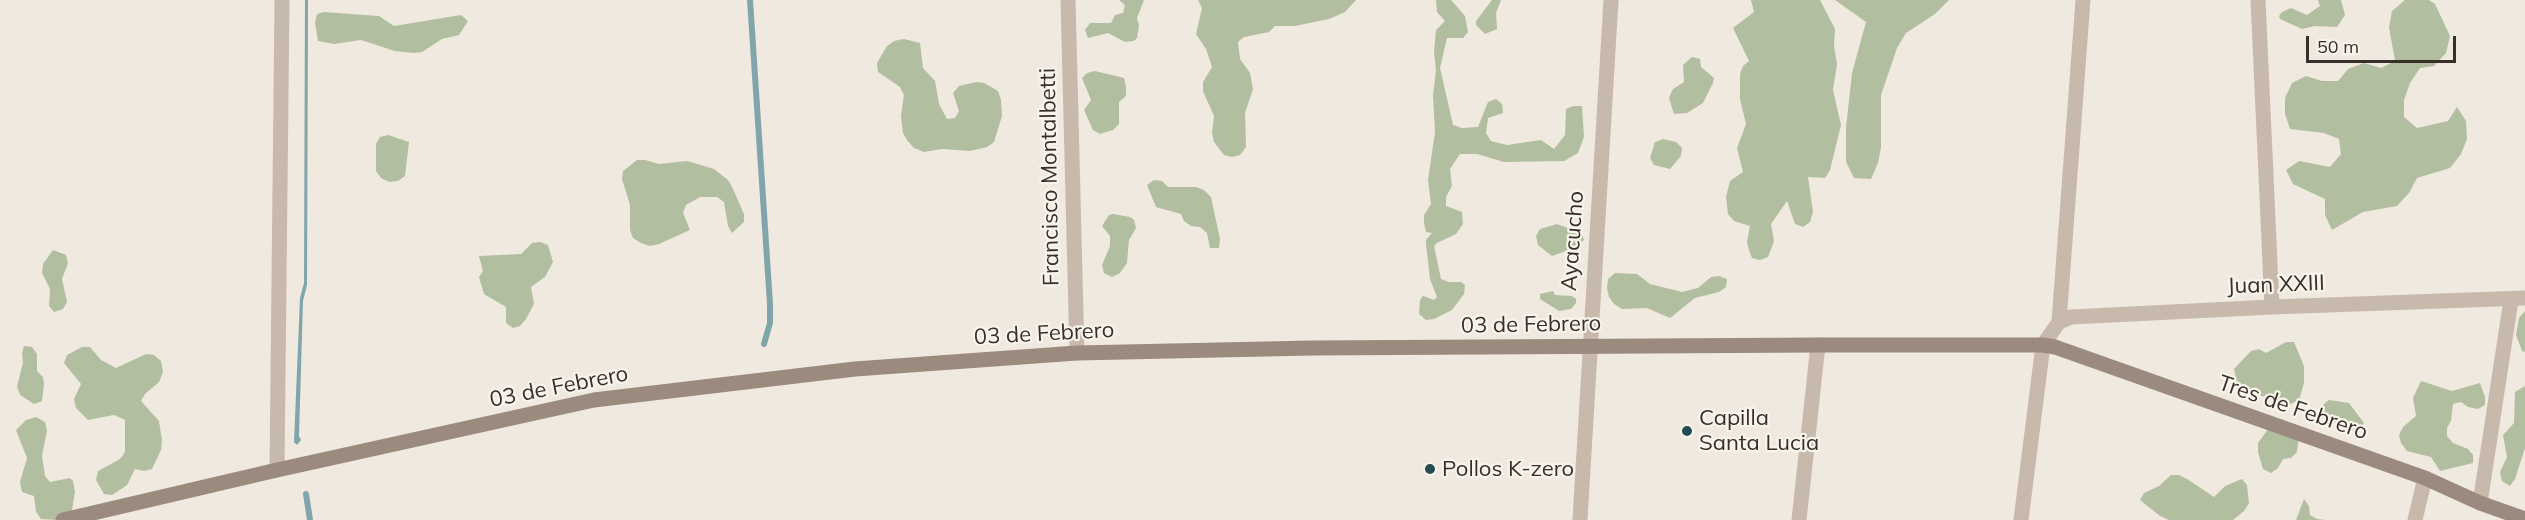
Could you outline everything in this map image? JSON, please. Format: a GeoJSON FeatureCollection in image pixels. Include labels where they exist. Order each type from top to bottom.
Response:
{"type":"FeatureCollection","features":[{"type":"Feature","properties":{"kind":"street"},"geometry":{"type":"LineString","coordinates":[[277,470],[282,0]]}},
{"type":"Feature","properties":{"kind":"street","name":"Francisco Montalbetti"},"geometry":{"type":"LineString","coordinates":[[1068,0],[1077,353]]}},
{"type":"Feature","properties":{"kind":"street","name":"Ayacucho"},"geometry":{"type":"LineString","coordinates":[[1580,520],[1611,0]]}},
{"type":"Feature","properties":{"kind":"street"},"geometry":{"type":"LineString","coordinates":[[2021,520],[2043,345],[2059,322],[2083,0]]}},
{"type":"Feature","properties":{"kind":"street"},"geometry":{"type":"LineString","coordinates":[[2258,0],[2272,307]]}},
{"type":"Feature","properties":{"kind":"street"},"geometry":{"type":"LineString","coordinates":[[2480,503],[2518,299]]}},
{"type":"Feature","properties":{"kind":"street","name":"Juan XXIII"},"geometry":{"type":"LineString","coordinates":[[2059,322],[2071,317],[2272,307],[2518,299]]}},
{"type":"Feature","properties":{"kind":"street"},"geometry":{"type":"LineString","coordinates":[[1799,520],[1818,345]]}},
{"type":"Feature","properties":{"kind":"street","name":"03 de Febrero"},"geometry":{"type":"LineString","coordinates":[[63,520],[594,400],[855,369],[1077,353],[1312,348],[2043,345]]}},
{"type":"Feature","properties":{"kind":"street","name":"Tres de Febrero"},"geometry":{"type":"LineString","coordinates":[[2043,345],[2425,478],[2480,503],[2525,519]]}},
{"type":"Feature","properties":{"kind":"street"},"geometry":{"type":"LineString","coordinates":[[2415,520],[2425,478]]}},
{"type":"Feature","properties":{"kind":"green space"},"geometry":{"type":"Polygon","coordinates":[[[1119,0],[1144,0],[1137,18],[1139,26],[1137,38],[1134,41],[1125,42],[1108,33],[1088,38],[1085,30],[1090,23],[1111,23],[1115,15],[1123,13],[1125,5],[1119,0]]]}},
{"type":"Feature","properties":{"kind":"green space"},"geometry":{"type":"Polygon","coordinates":[[[1198,0],[1356,0],[1345,12],[1329,19],[1295,26],[1275,26],[1269,32],[1244,37],[1238,42],[1240,59],[1250,73],[1253,89],[1245,113],[1246,147],[1240,155],[1232,157],[1224,155],[1214,142],[1212,133],[1214,116],[1203,91],[1203,82],[1212,67],[1206,49],[1196,34],[1202,8],[1198,0]]]}},
{"type":"Feature","properties":{"kind":"green space"},"geometry":{"type":"Polygon","coordinates":[[[1436,0],[1451,0],[1465,16],[1468,32],[1463,38],[1447,38],[1440,68],[1453,125],[1462,128],[1478,127],[1488,102],[1496,99],[1502,104],[1503,113],[1488,118],[1486,133],[1491,141],[1507,145],[1541,140],[1554,149],[1565,135],[1566,109],[1582,106],[1584,137],[1578,153],[1564,161],[1504,162],[1477,154],[1460,154],[1450,169],[1452,186],[1446,197],[1446,206],[1462,212],[1463,224],[1456,234],[1434,246],[1441,279],[1461,282],[1465,285],[1464,294],[1452,310],[1434,319],[1426,320],[1419,314],[1420,300],[1423,296],[1434,300],[1437,297],[1430,279],[1426,244],[1426,240],[1432,233],[1426,232],[1424,223],[1424,215],[1431,204],[1428,180],[1435,132],[1433,95],[1436,70],[1434,52],[1436,30],[1445,21],[1437,12],[1436,0]]]}},
{"type":"Feature","properties":{"kind":"green space"},"geometry":{"type":"Polygon","coordinates":[[[1492,0],[1501,0],[1496,13],[1497,29],[1485,34],[1476,25],[1476,21],[1492,0]]]}},
{"type":"Feature","properties":{"kind":"green space"},"geometry":{"type":"Polygon","coordinates":[[[1751,0],[1820,0],[1835,29],[1834,46],[1837,64],[1833,90],[1841,125],[1830,170],[1825,178],[1808,177],[1813,212],[1810,222],[1803,227],[1795,224],[1787,201],[1771,224],[1774,241],[1768,257],[1760,260],[1752,258],[1749,250],[1747,242],[1750,226],[1734,221],[1728,214],[1726,197],[1730,181],[1743,172],[1737,148],[1746,124],[1740,99],[1740,74],[1743,66],[1749,61],[1733,28],[1754,12],[1751,0]]]}},
{"type":"Feature","properties":{"kind":"green space"},"geometry":{"type":"Polygon","coordinates":[[[1835,0],[1949,0],[1935,14],[1906,33],[1897,48],[1881,95],[1881,147],[1878,163],[1871,179],[1854,178],[1846,162],[1846,128],[1852,73],[1866,22],[1835,0]]]}},
{"type":"Feature","properties":{"kind":"green space"},"geometry":{"type":"Polygon","coordinates":[[[2318,0],[2341,0],[2345,15],[2337,27],[2315,26],[2302,29],[2280,19],[2282,12],[2291,8],[2307,15],[2320,6],[2318,0]]]}},
{"type":"Feature","properties":{"kind":"green space"},"geometry":{"type":"Polygon","coordinates":[[[2405,0],[2429,0],[2435,4],[2450,36],[2446,53],[2434,66],[2420,68],[2410,83],[2404,100],[2404,117],[2417,128],[2448,121],[2457,107],[2466,121],[2467,139],[2461,154],[2450,168],[2417,178],[2409,193],[2397,206],[2363,212],[2332,230],[2325,215],[2325,199],[2293,184],[2286,170],[2299,161],[2330,167],[2341,154],[2339,139],[2324,133],[2290,129],[2285,114],[2285,98],[2292,83],[2306,76],[2322,81],[2338,81],[2348,69],[2364,63],[2381,68],[2395,61],[2389,27],[2392,11],[2405,0]]]}},
{"type":"Feature","properties":{"kind":"green space"},"geometry":{"type":"Polygon","coordinates":[[[324,12],[379,16],[394,26],[461,15],[468,21],[459,35],[442,39],[422,52],[414,53],[395,51],[361,40],[334,44],[318,41],[315,23],[317,14],[324,12]]]}},
{"type":"Feature","properties":{"kind":"green space"},"geometry":{"type":"Polygon","coordinates":[[[904,39],[920,43],[923,68],[935,81],[939,104],[947,119],[955,118],[959,111],[953,93],[959,86],[976,82],[984,83],[998,91],[1002,116],[994,142],[987,147],[970,151],[942,149],[924,152],[914,148],[907,140],[903,133],[901,116],[904,95],[900,87],[878,72],[877,63],[887,46],[894,41],[904,39]]]}},
{"type":"Feature","properties":{"kind":"green space"},"geometry":{"type":"Polygon","coordinates":[[[1692,57],[1700,59],[1701,67],[1714,78],[1713,83],[1703,103],[1687,113],[1674,114],[1669,98],[1673,89],[1684,82],[1683,65],[1692,57]]]}},
{"type":"Feature","properties":{"kind":"green space"},"geometry":{"type":"Polygon","coordinates":[[[1095,71],[1124,78],[1126,87],[1126,96],[1119,102],[1119,124],[1113,130],[1100,134],[1093,130],[1084,110],[1091,100],[1082,78],[1087,73],[1095,71]]]}},
{"type":"Feature","properties":{"kind":"green space"},"geometry":{"type":"Polygon","coordinates":[[[388,135],[409,142],[405,176],[398,181],[389,182],[381,178],[376,171],[376,144],[380,137],[388,135]]]}},
{"type":"Feature","properties":{"kind":"green space"},"geometry":{"type":"Polygon","coordinates":[[[1663,139],[1676,142],[1682,148],[1681,156],[1670,169],[1654,165],[1650,158],[1655,142],[1663,139]]]}},
{"type":"Feature","properties":{"kind":"green space"},"geometry":{"type":"Polygon","coordinates":[[[637,160],[659,164],[687,161],[714,169],[728,180],[744,214],[744,222],[732,233],[728,226],[724,202],[717,197],[700,197],[686,205],[683,213],[690,230],[659,244],[650,246],[641,243],[633,238],[630,230],[630,205],[622,179],[623,171],[637,160]]]}},
{"type":"Feature","properties":{"kind":"green space"},"geometry":{"type":"Polygon","coordinates":[[[1154,180],[1162,181],[1168,187],[1196,187],[1204,190],[1211,197],[1220,239],[1219,248],[1210,248],[1207,233],[1200,227],[1191,226],[1184,221],[1181,214],[1156,207],[1147,185],[1154,180]]]}},
{"type":"Feature","properties":{"kind":"green space"},"geometry":{"type":"Polygon","coordinates":[[[1109,215],[1130,217],[1134,220],[1136,228],[1129,240],[1127,263],[1120,273],[1112,277],[1104,273],[1102,265],[1110,246],[1110,236],[1102,226],[1109,215]]]}},
{"type":"Feature","properties":{"kind":"green space"},"geometry":{"type":"Polygon","coordinates":[[[1557,224],[1581,233],[1584,240],[1574,248],[1552,256],[1538,245],[1536,236],[1540,229],[1557,224]]]}},
{"type":"Feature","properties":{"kind":"green space"},"geometry":{"type":"Polygon","coordinates":[[[540,242],[548,245],[553,262],[545,277],[531,287],[534,304],[526,319],[520,326],[513,328],[506,323],[506,307],[484,294],[479,277],[483,271],[479,256],[521,254],[532,243],[540,242]]]}},
{"type":"Feature","properties":{"kind":"green space"},"geometry":{"type":"Polygon","coordinates":[[[53,250],[66,255],[68,263],[62,279],[67,302],[63,309],[54,312],[49,306],[50,289],[42,273],[43,264],[53,250]]]}},
{"type":"Feature","properties":{"kind":"green space"},"geometry":{"type":"Polygon","coordinates":[[[1615,273],[1637,274],[1650,284],[1682,292],[1698,288],[1711,277],[1719,276],[1727,279],[1726,287],[1719,292],[1695,298],[1670,318],[1647,308],[1622,309],[1614,304],[1607,288],[1608,279],[1615,273]]]}},
{"type":"Feature","properties":{"kind":"green space"},"geometry":{"type":"Polygon","coordinates":[[[1553,291],[1555,295],[1572,296],[1576,299],[1576,303],[1571,309],[1559,311],[1540,299],[1540,294],[1553,291]]]}},
{"type":"Feature","properties":{"kind":"green space"},"geometry":{"type":"Polygon","coordinates":[[[2525,311],[2525,352],[2522,351],[2516,335],[2519,318],[2525,311]]]}},
{"type":"Feature","properties":{"kind":"green space"},"geometry":{"type":"Polygon","coordinates":[[[2286,342],[2294,342],[2304,366],[2304,383],[2299,400],[2291,404],[2243,390],[2237,383],[2234,369],[2251,351],[2259,349],[2266,353],[2286,342]]]}},
{"type":"Feature","properties":{"kind":"green space"},"geometry":{"type":"Polygon","coordinates":[[[24,346],[32,347],[37,354],[37,371],[43,377],[42,401],[34,404],[20,395],[17,386],[23,363],[24,346]]]}},
{"type":"Feature","properties":{"kind":"green space"},"geometry":{"type":"Polygon","coordinates":[[[82,347],[90,347],[101,360],[116,368],[146,354],[154,355],[161,361],[163,372],[159,382],[145,394],[141,401],[159,421],[161,450],[152,469],[144,471],[135,469],[127,485],[112,495],[104,494],[96,480],[98,471],[120,459],[125,452],[125,420],[114,415],[88,420],[76,408],[74,399],[81,384],[64,363],[67,355],[82,347]]]}},
{"type":"Feature","properties":{"kind":"green space"},"geometry":{"type":"Polygon","coordinates":[[[2421,381],[2452,391],[2480,383],[2485,405],[2478,409],[2468,407],[2461,402],[2453,404],[2451,421],[2447,428],[2447,436],[2453,443],[2468,449],[2473,455],[2473,463],[2440,471],[2431,457],[2407,451],[2401,443],[2399,435],[2403,427],[2416,416],[2413,398],[2421,381]]]}},
{"type":"Feature","properties":{"kind":"green space"},"geometry":{"type":"Polygon","coordinates":[[[2525,386],[2525,448],[2515,479],[2510,486],[2502,481],[2500,472],[2507,457],[2503,435],[2514,423],[2515,392],[2525,386]]]}},
{"type":"Feature","properties":{"kind":"green space"},"geometry":{"type":"Polygon","coordinates":[[[2329,400],[2349,403],[2364,423],[2360,430],[2351,431],[2337,423],[2328,422],[2323,414],[2323,405],[2329,400]]]}},
{"type":"Feature","properties":{"kind":"green space"},"geometry":{"type":"Polygon","coordinates":[[[36,417],[45,422],[47,430],[42,456],[45,476],[50,482],[70,478],[73,481],[75,492],[72,510],[70,514],[58,520],[41,519],[36,512],[34,496],[22,492],[20,482],[27,458],[16,430],[26,420],[36,417]]]}},
{"type":"Feature","properties":{"kind":"green space"},"geometry":{"type":"Polygon","coordinates":[[[2268,429],[2299,436],[2297,452],[2291,458],[2283,459],[2278,468],[2271,473],[2263,469],[2258,452],[2258,443],[2268,429]]]}},
{"type":"Feature","properties":{"kind":"green space"},"geometry":{"type":"Polygon","coordinates":[[[2171,475],[2179,475],[2187,479],[2214,497],[2225,486],[2242,479],[2247,485],[2249,503],[2244,511],[2233,520],[2169,520],[2160,516],[2140,500],[2144,493],[2159,486],[2171,475]]]}},
{"type":"Feature","properties":{"kind":"green space"},"geometry":{"type":"Polygon","coordinates":[[[2304,499],[2309,506],[2310,515],[2326,520],[2296,520],[2304,499]]]}},
{"type":"Feature","properties":{"kind":"water"},"geometry":{"type":"Polygon","coordinates":[[[305,0],[308,0],[307,285],[303,301],[299,436],[301,440],[297,445],[294,442],[300,298],[304,283],[305,0]]]}},
{"type":"Feature","properties":{"kind":"waterway"},"geometry":{"type":"LineString","coordinates":[[750,0],[770,304],[770,323],[764,344]]}},
{"type":"Feature","properties":{"kind":"waterway"},"geometry":{"type":"LineString","coordinates":[[306,494],[310,520]]}},
{"type":"Feature","properties":{"kind":"place","name":"Capilla Santa Lucia"},"geometry":{"type":"Point","coordinates":[1687,431]}},
{"type":"Feature","properties":{"kind":"place","name":"Pollos K-zero"},"geometry":{"type":"Point","coordinates":[1430,469]}}]}
